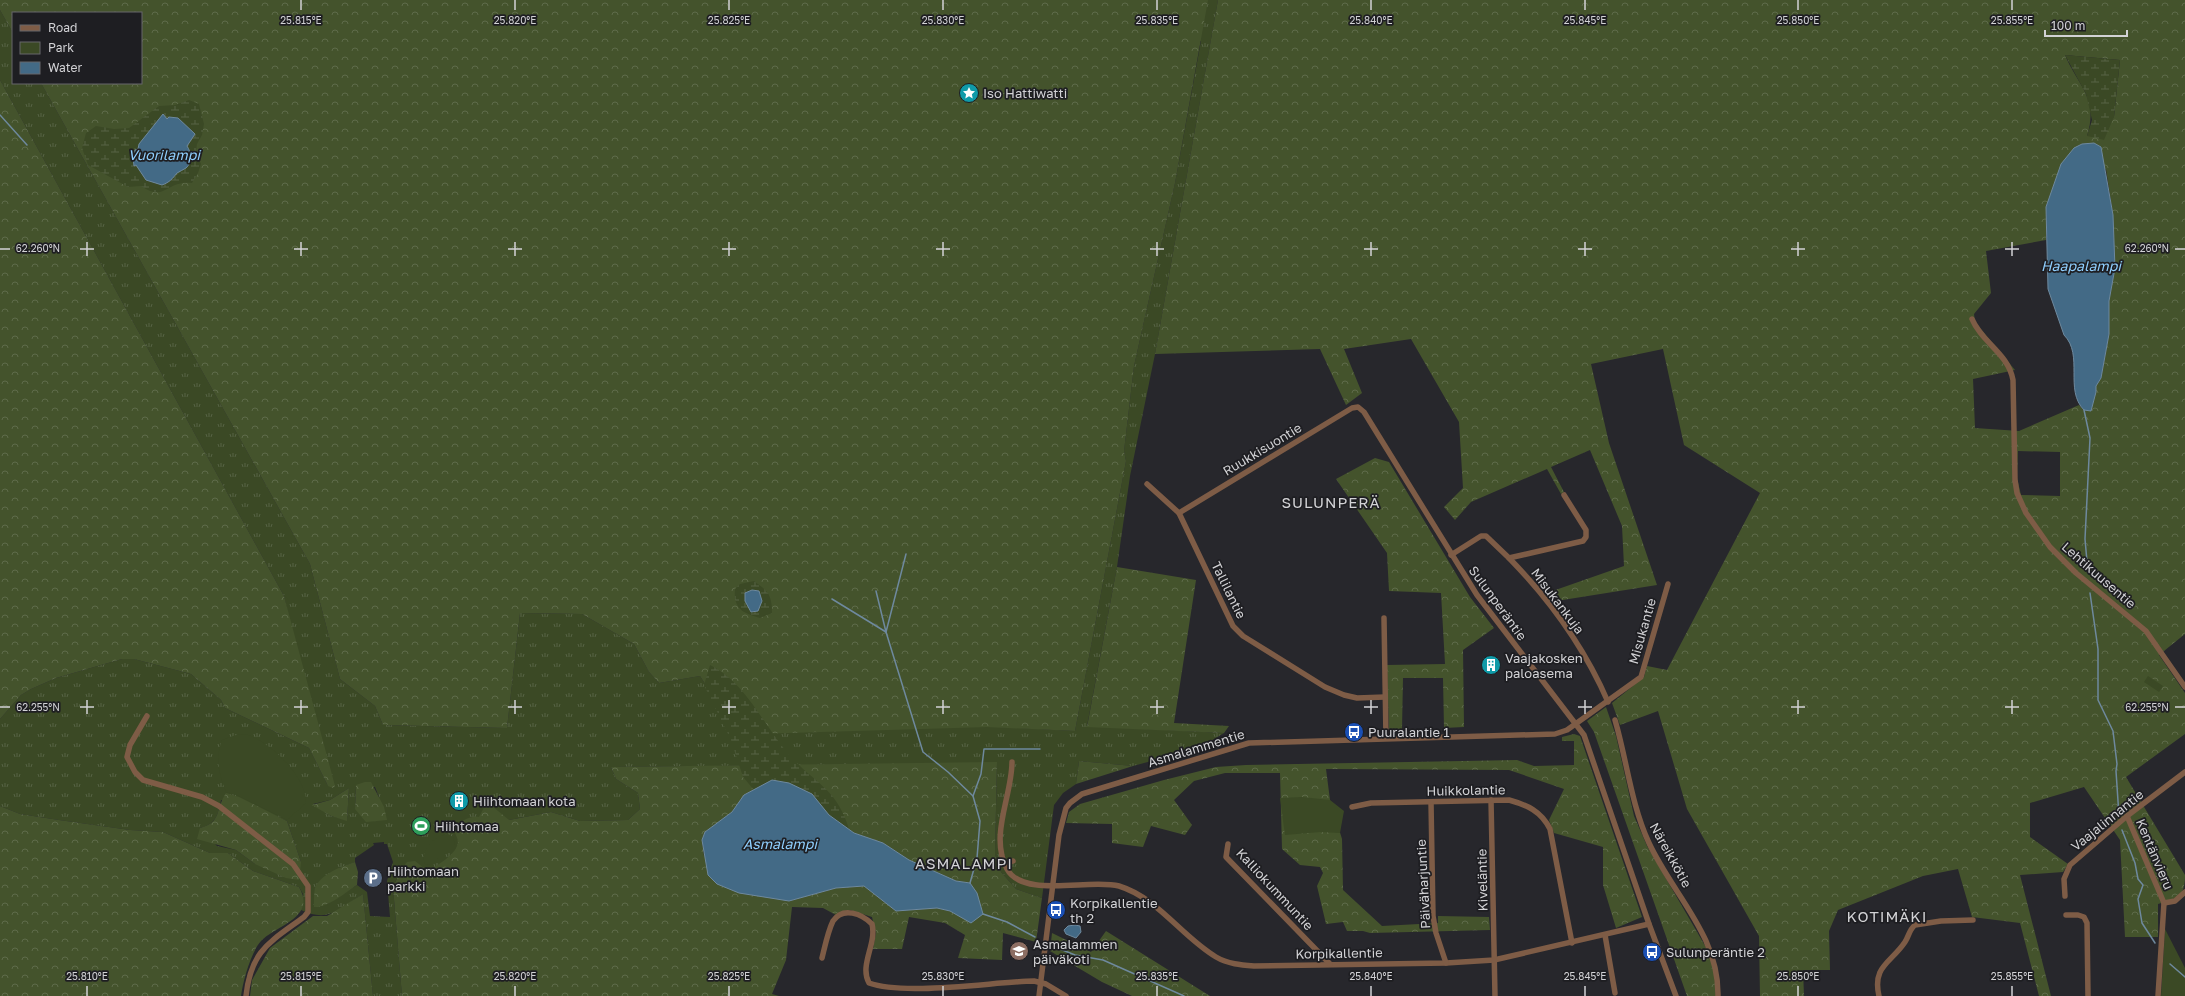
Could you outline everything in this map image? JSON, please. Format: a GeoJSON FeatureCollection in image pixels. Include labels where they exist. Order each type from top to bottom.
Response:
{"type":"FeatureCollection","features":[{"type":"Feature","properties":{"kind":"street","name":"Lehtikuusentie"},"geometry":{"type":"LineString","coordinates":[[1972,319],[1984,338],[2005,359],[2011,369],[2013,380],[2015,480],[2017,493],[2026,513],[2050,548],[2070,568],[2146,631],[2185,687]]}},
{"type":"Feature","properties":{"kind":"street","name":"Ruukkisuontie"},"geometry":{"type":"LineString","coordinates":[[1179,513],[1352,408],[1358,406]]}},
{"type":"Feature","properties":{"kind":"street","name":"Sulunperäntie"},"geometry":{"type":"LineString","coordinates":[[1358,406],[1368,419],[1477,595],[1584,735],[1649,924],[1676,996]]}},
{"type":"Feature","properties":{"kind":"street","name":"Tallilantie"},"geometry":{"type":"LineString","coordinates":[[1147,484],[1179,513],[1233,626],[1243,636],[1325,687],[1344,696],[1358,698],[1385,698]]}},
{"type":"Feature","properties":{"kind":"street"},"geometry":{"type":"LineString","coordinates":[[1509,558],[1583,541],[1586,537],[1586,530],[1564,495]]}},
{"type":"Feature","properties":{"kind":"street","name":"Misukankuja"},"geometry":{"type":"LineString","coordinates":[[1451,554],[1481,536],[1486,536],[1529,579],[1561,621],[1594,669],[1608,702]]}},
{"type":"Feature","properties":{"kind":"street","name":"Misukantie"},"geometry":{"type":"LineString","coordinates":[[1576,724],[1641,677],[1668,584]]}},
{"type":"Feature","properties":{"kind":"street"},"geometry":{"type":"LineString","coordinates":[[1384,618],[1386,738]]}},
{"type":"Feature","properties":{"kind":"street"},"geometry":{"type":"LineString","coordinates":[[147,716],[130,745],[128,758],[135,772],[143,780],[202,798],[219,806],[293,864],[308,886],[308,912],[304,917],[264,946],[257,956],[248,980],[246,996]]}},
{"type":"Feature","properties":{"kind":"street","name":"Näreikkötie"},"geometry":{"type":"LineString","coordinates":[[1614,720],[1638,814],[1650,844],[1713,954],[1719,981],[1718,996]]}},
{"type":"Feature","properties":{"kind":"street","name":"Asmalammentie"},"geometry":{"type":"LineString","coordinates":[[1039,996],[1055,858],[1063,816],[1070,803],[1082,794],[1249,743],[1555,734],[1576,724]]}},
{"type":"Feature","properties":{"kind":"street"},"geometry":{"type":"LineString","coordinates":[[1012,762],[1000,838],[1005,864],[1013,861]]}},
{"type":"Feature","properties":{"kind":"street","name":"Vaajalinnantie"},"geometry":{"type":"LineString","coordinates":[[2065,896],[2064,879],[2070,865],[2127,816],[2185,772]]}},
{"type":"Feature","properties":{"kind":"street","name":"Huikkolantie"},"geometry":{"type":"LineString","coordinates":[[1352,807],[1371,803],[1491,800],[1509,800],[1530,806],[1545,818],[1550,828],[1572,942]]}},
{"type":"Feature","properties":{"kind":"street","name":"Kiveläntie"},"geometry":{"type":"LineString","coordinates":[[1491,800],[1495,996]]}},
{"type":"Feature","properties":{"kind":"street","name":"Päiväharjuntie"},"geometry":{"type":"LineString","coordinates":[[1431,802],[1433,916],[1436,933],[1446,963]]}},
{"type":"Feature","properties":{"kind":"street","name":"Kentänvieru"},"geometry":{"type":"LineString","coordinates":[[2127,816],[2164,903],[2158,996]]}},
{"type":"Feature","properties":{"kind":"street","name":"Kalliokummuntie"},"geometry":{"type":"LineString","coordinates":[[1228,844],[1226,857],[1330,964]]}},
{"type":"Feature","properties":{"kind":"street","name":"Korpikallentie"},"geometry":{"type":"LineString","coordinates":[[1005,864],[1015,879],[1022,882],[1052,886],[1098,882],[1118,886],[1136,893],[1216,957],[1234,964],[1254,966],[1446,963],[1494,960],[1649,924]]}},
{"type":"Feature","properties":{"kind":"street"},"geometry":{"type":"LineString","coordinates":[[2164,903],[2175,900],[2184,895]]}},
{"type":"Feature","properties":{"kind":"street"},"geometry":{"type":"LineString","coordinates":[[822,958],[834,921],[840,916],[850,913],[862,916],[872,924],[873,939],[865,971],[869,983],[875,986],[891,990],[913,990],[1041,982],[1066,996]]}},
{"type":"Feature","properties":{"kind":"street"},"geometry":{"type":"LineString","coordinates":[[2066,916],[2078,915],[2084,917],[2087,923],[2088,996]]}},
{"type":"Feature","properties":{"kind":"street"},"geometry":{"type":"LineString","coordinates":[[1879,996],[1878,977],[1880,970],[1906,942],[1912,928],[1917,924],[1941,921],[1973,920]]}},
{"type":"Feature","properties":{"kind":"street"},"geometry":{"type":"LineString","coordinates":[[1605,935],[1615,993]]}},
{"type":"Feature","properties":{"kind":"green space"},"geometry":{"type":"Polygon","coordinates":[[[0,0],[1208,0],[1175,183],[1134,366],[1124,451],[1126,461],[1075,731],[987,727],[753,734],[723,712],[700,676],[659,683],[649,672],[634,644],[582,614],[520,613],[507,728],[383,725],[375,706],[340,679],[310,564],[42,84],[142,84],[142,12],[12,12],[12,31],[0,10],[0,0]]]}},
{"type":"Feature","properties":{"kind":"green space"},"geometry":{"type":"Polygon","coordinates":[[[924,0],[1218,0],[1155,354],[1130,476],[1117,567],[1087,726],[1224,733],[1199,748],[1133,766],[1079,761],[1076,784],[1063,793],[1054,805],[1042,898],[1016,889],[1001,872],[995,854],[997,763],[611,767],[616,779],[638,793],[640,809],[628,820],[580,821],[551,812],[509,820],[457,876],[398,876],[393,887],[402,996],[373,996],[363,894],[340,909],[327,915],[311,914],[301,910],[303,894],[299,887],[253,871],[228,853],[210,853],[163,832],[130,830],[20,814],[0,806],[0,719],[21,695],[31,689],[56,678],[122,659],[134,659],[191,674],[221,700],[225,708],[309,748],[328,786],[284,596],[0,80],[0,10],[12,31],[12,84],[42,84],[310,564],[340,679],[375,706],[383,725],[507,728],[520,613],[582,614],[634,644],[649,672],[659,683],[700,676],[723,712],[1075,731],[1126,461],[1124,451],[1134,366],[1175,183],[1201,41],[924,0]],[[356,785],[355,809],[379,797],[375,787],[356,785]],[[349,788],[330,800],[313,804],[331,816],[347,820],[349,788]],[[221,800],[217,814],[213,821],[210,824],[200,828],[217,846],[236,850],[255,864],[301,862],[287,821],[264,811],[221,800]],[[384,842],[373,843],[374,845],[355,858],[355,862],[339,868],[327,904],[357,885],[367,892],[370,916],[390,917],[387,881],[393,862],[387,844],[384,844],[384,842]]]}},
{"type":"Feature","properties":{"kind":"green space"},"geometry":{"type":"Polygon","coordinates":[[[1218,0],[2185,0],[2185,634],[2159,655],[2185,693],[2185,734],[2126,777],[2185,875],[2184,888],[2179,896],[2158,904],[2158,937],[2125,937],[2120,840],[2084,787],[2030,803],[2030,837],[2068,864],[2063,872],[2020,875],[2051,996],[2039,996],[2020,923],[1972,917],[1958,869],[1923,876],[1838,910],[1829,931],[1830,970],[1803,970],[1804,996],[1760,996],[1759,936],[1687,809],[1658,711],[1620,725],[1612,703],[1644,677],[1647,666],[1667,670],[1760,493],[1684,445],[1663,349],[1591,364],[1609,443],[1657,585],[1550,602],[1544,594],[1624,566],[1622,526],[1590,450],[1551,467],[1564,492],[1561,494],[1547,469],[1471,502],[1455,520],[1444,507],[1463,488],[1459,422],[1411,339],[1344,349],[1362,393],[1346,405],[1320,349],[1155,354],[1218,0]],[[2065,55],[2089,102],[2090,123],[2087,136],[2114,117],[2120,60],[2065,55]],[[2106,169],[2046,207],[2046,240],[1986,251],[1991,293],[1974,314],[1975,322],[2015,370],[1973,379],[1975,428],[2019,431],[2079,405],[2084,410],[2092,402],[2096,392],[2096,386],[2101,378],[2109,334],[2109,301],[2115,268],[2113,215],[2106,169]],[[2018,451],[2017,478],[2021,495],[2060,496],[2060,452],[2018,451]]]}},
{"type":"Feature","properties":{"kind":"green space"},"geometry":{"type":"Polygon","coordinates":[[[2065,55],[2120,60],[2114,117],[2104,140],[2087,136],[2092,120],[2086,94],[2065,55]]]}},
{"type":"Feature","properties":{"kind":"green space"},"geometry":{"type":"Polygon","coordinates":[[[0,80],[284,596],[335,786],[333,788],[328,786],[309,748],[225,708],[221,700],[191,674],[134,659],[122,659],[56,678],[31,689],[21,695],[0,719],[0,80]]]}},
{"type":"Feature","properties":{"kind":"green space"},"geometry":{"type":"Polygon","coordinates":[[[189,100],[199,104],[204,124],[202,135],[197,144],[196,152],[201,164],[192,183],[176,185],[161,192],[149,191],[141,186],[128,187],[88,165],[82,148],[86,133],[96,126],[114,129],[129,128],[159,106],[175,105],[189,100]],[[164,115],[139,144],[140,160],[137,161],[133,157],[132,160],[146,180],[162,185],[187,168],[189,155],[187,146],[192,140],[186,127],[169,117],[167,119],[164,115]]]}},
{"type":"Feature","properties":{"kind":"green space"},"geometry":{"type":"Polygon","coordinates":[[[1375,458],[1389,462],[1470,597],[1494,628],[1463,650],[1464,727],[1444,728],[1443,678],[1403,678],[1402,729],[1389,729],[1387,665],[1445,664],[1441,593],[1389,591],[1387,553],[1336,479],[1375,458]]]}},
{"type":"Feature","properties":{"kind":"green space"},"geometry":{"type":"Polygon","coordinates":[[[1117,567],[1196,580],[1174,723],[1229,726],[1224,733],[1087,727],[1117,567]]]}},
{"type":"Feature","properties":{"kind":"green space"},"geometry":{"type":"Polygon","coordinates":[[[754,581],[766,591],[771,602],[772,613],[760,618],[740,609],[735,596],[735,589],[740,584],[754,581]]]}},
{"type":"Feature","properties":{"kind":"green space"},"geometry":{"type":"Polygon","coordinates":[[[710,665],[723,673],[745,694],[791,757],[832,796],[844,816],[849,829],[829,815],[812,794],[789,783],[772,780],[754,790],[743,777],[731,740],[704,685],[710,665]]]}},
{"type":"Feature","properties":{"kind":"green space"},"geometry":{"type":"Polygon","coordinates":[[[2148,676],[2163,686],[2159,692],[2144,682],[2148,676]]]}},
{"type":"Feature","properties":{"kind":"green space"},"geometry":{"type":"Polygon","coordinates":[[[1606,707],[1616,736],[1634,816],[1647,846],[1711,956],[1716,982],[1716,996],[1687,996],[1594,732],[1587,721],[1606,707]]]}},
{"type":"Feature","properties":{"kind":"green space"},"geometry":{"type":"Polygon","coordinates":[[[1574,734],[1580,736],[1642,917],[1616,928],[1603,885],[1603,847],[1554,833],[1549,820],[1564,789],[1509,770],[1326,769],[1330,800],[1342,839],[1343,890],[1382,926],[1438,923],[1438,916],[1489,917],[1490,930],[1370,933],[1363,931],[1347,931],[1343,922],[1326,924],[1317,886],[1323,873],[1320,867],[1300,865],[1282,849],[1280,773],[1225,773],[1194,781],[1174,800],[1192,825],[1185,835],[1151,826],[1143,847],[1112,843],[1112,824],[1066,823],[1069,812],[1080,804],[1216,767],[1246,765],[1517,760],[1534,766],[1574,765],[1574,741],[1562,741],[1562,737],[1574,734]]]}},
{"type":"Feature","properties":{"kind":"green space"},"geometry":{"type":"Polygon","coordinates":[[[236,735],[248,735],[267,745],[286,762],[301,783],[305,793],[306,803],[287,820],[239,796],[226,792],[221,779],[218,760],[220,747],[222,740],[236,735]]]}},
{"type":"Feature","properties":{"kind":"green space"},"geometry":{"type":"Polygon","coordinates":[[[1079,761],[1133,766],[1076,784],[1079,761]]]}},
{"type":"Feature","properties":{"kind":"green space"},"geometry":{"type":"Polygon","coordinates":[[[997,762],[995,854],[1001,872],[1016,889],[1042,898],[1036,942],[1003,933],[1002,960],[958,958],[965,935],[945,923],[909,917],[902,949],[873,949],[876,933],[872,917],[850,910],[836,915],[823,908],[792,907],[786,960],[772,994],[779,996],[402,996],[393,887],[401,870],[407,862],[415,861],[425,869],[432,869],[443,861],[455,850],[457,846],[458,840],[454,830],[465,820],[471,817],[479,817],[487,802],[509,820],[551,812],[580,821],[628,820],[640,809],[638,793],[616,779],[611,767],[997,762]],[[772,780],[744,795],[732,812],[705,832],[702,840],[704,856],[789,901],[836,888],[864,886],[896,911],[937,908],[950,911],[971,922],[970,883],[956,881],[909,860],[883,843],[854,833],[829,815],[772,780]]]}},
{"type":"Feature","properties":{"kind":"green space"},"geometry":{"type":"Polygon","coordinates":[[[371,782],[384,807],[387,820],[366,822],[355,809],[356,785],[371,782]]]}},
{"type":"Feature","properties":{"kind":"green space"},"geometry":{"type":"Polygon","coordinates":[[[349,788],[347,821],[331,816],[312,805],[330,800],[349,788]]]}},
{"type":"Feature","properties":{"kind":"green space"},"geometry":{"type":"Polygon","coordinates":[[[226,793],[239,797],[287,821],[301,862],[299,880],[286,878],[255,864],[236,850],[197,839],[200,828],[215,819],[226,793]]]}},
{"type":"Feature","properties":{"kind":"green space"},"geometry":{"type":"Polygon","coordinates":[[[1302,797],[1330,800],[1344,811],[1340,833],[1320,832],[1285,835],[1280,798],[1302,797]]]}},
{"type":"Feature","properties":{"kind":"green space"},"geometry":{"type":"Polygon","coordinates":[[[0,806],[20,814],[130,830],[163,832],[210,853],[228,853],[253,871],[299,887],[303,898],[303,906],[292,920],[268,935],[257,946],[248,967],[241,996],[0,996],[0,806]]]}},
{"type":"Feature","properties":{"kind":"green space"},"geometry":{"type":"Polygon","coordinates":[[[448,834],[453,837],[455,845],[430,865],[425,864],[424,854],[426,849],[438,837],[448,834]]]}},
{"type":"Feature","properties":{"kind":"green space"},"geometry":{"type":"Polygon","coordinates":[[[355,862],[358,872],[357,885],[331,902],[319,907],[314,907],[315,888],[318,883],[332,871],[355,862]]]}},
{"type":"Feature","properties":{"kind":"green space"},"geometry":{"type":"Polygon","coordinates":[[[363,894],[373,996],[250,996],[252,980],[270,948],[313,916],[327,916],[363,894]]]}},
{"type":"Feature","properties":{"kind":"green space"},"geometry":{"type":"Polygon","coordinates":[[[2165,929],[2185,968],[2185,996],[2161,996],[2165,929]]]}},
{"type":"Feature","properties":{"kind":"green space"},"geometry":{"type":"Polygon","coordinates":[[[1106,931],[1210,996],[1132,996],[1102,982],[1050,951],[1052,933],[1091,952],[1106,931]]]}},
{"type":"Feature","properties":{"kind":"water","name":"Vuorilampi"},"geometry":{"type":"Polygon","coordinates":[[[163,114],[167,119],[169,117],[178,118],[195,134],[187,146],[190,151],[190,163],[172,179],[162,185],[146,180],[136,165],[134,166],[133,157],[135,156],[137,161],[140,160],[140,155],[135,153],[135,150],[138,149],[139,144],[163,114]]]}},
{"type":"Feature","properties":{"kind":"water","name":"Haapalampi"},"geometry":{"type":"Polygon","coordinates":[[[2094,143],[2101,147],[2113,215],[2115,268],[2109,301],[2109,334],[2101,378],[2096,386],[2091,411],[2084,410],[2078,402],[2074,383],[2073,352],[2070,343],[2064,335],[2048,289],[2046,207],[2061,164],[2074,148],[2082,144],[2094,143]]]}},
{"type":"Feature","properties":{"kind":"water"},"geometry":{"type":"Polygon","coordinates":[[[752,590],[759,591],[762,601],[758,611],[751,612],[745,601],[745,593],[752,590]]]}},
{"type":"Feature","properties":{"kind":"water","name":"Asmalampi"},"geometry":{"type":"Polygon","coordinates":[[[772,780],[789,783],[812,794],[829,815],[854,833],[883,843],[909,860],[956,881],[970,883],[977,893],[983,914],[971,923],[950,911],[937,908],[896,911],[864,886],[836,888],[789,901],[739,893],[717,884],[708,875],[702,840],[705,832],[732,812],[744,795],[772,780]]]}},
{"type":"Feature","properties":{"kind":"water"},"geometry":{"type":"Polygon","coordinates":[[[1068,926],[1080,926],[1081,932],[1076,938],[1066,934],[1064,930],[1068,926]]]}},
{"type":"Feature","properties":{"kind":"waterway"},"geometry":{"type":"LineString","coordinates":[[0,115],[27,145]]}},
{"type":"Feature","properties":{"kind":"waterway"},"geometry":{"type":"LineString","coordinates":[[2084,410],[2090,438],[2085,539],[2088,573]]}},
{"type":"Feature","properties":{"kind":"waterway"},"geometry":{"type":"LineString","coordinates":[[886,632],[906,554]]}},
{"type":"Feature","properties":{"kind":"waterway"},"geometry":{"type":"LineString","coordinates":[[876,591],[886,632]]}},
{"type":"Feature","properties":{"kind":"waterway"},"geometry":{"type":"LineString","coordinates":[[2090,593],[2098,649],[2098,700],[2113,731],[2117,764],[2116,771],[2119,816]]}},
{"type":"Feature","properties":{"kind":"waterway"},"geometry":{"type":"LineString","coordinates":[[832,599],[886,632],[923,752],[948,772],[973,796],[980,821],[977,858],[970,883]]}},
{"type":"Feature","properties":{"kind":"waterway"},"geometry":{"type":"LineString","coordinates":[[973,796],[981,774],[984,749],[1040,749]]}},
{"type":"Feature","properties":{"kind":"waterway"},"geometry":{"type":"LineString","coordinates":[[2122,830],[2135,863],[2138,879],[2143,885],[2138,899],[2142,923],[2155,943]]}},
{"type":"Feature","properties":{"kind":"waterway"},"geometry":{"type":"LineString","coordinates":[[983,914],[1007,922],[1035,937]]}},
{"type":"Feature","properties":{"kind":"waterway"},"geometry":{"type":"LineString","coordinates":[[1050,945],[1075,955],[1103,960],[1184,996]]}},
{"type":"Feature","properties":{"kind":"waterway"},"geometry":{"type":"LineString","coordinates":[[2170,964],[2185,977]]}},
{"type":"Feature","properties":{"kind":"place","name":"Iso Hattiwatti"},"geometry":{"type":"Point","coordinates":[969,93]}},
{"type":"Feature","properties":{"kind":"place","name":"Vaajakosken paloasema"},"geometry":{"type":"Point","coordinates":[1491,665]}},
{"type":"Feature","properties":{"kind":"place","name":"Puuralantie 1"},"geometry":{"type":"Point","coordinates":[1354,732]}},
{"type":"Feature","properties":{"kind":"place","name":"Hiihtomaan kota"},"geometry":{"type":"Point","coordinates":[459,801]}},
{"type":"Feature","properties":{"kind":"place","name":"Hiihtomaa"},"geometry":{"type":"Point","coordinates":[421,826]}},
{"type":"Feature","properties":{"kind":"place","name":"Hiihtomaan parkki"},"geometry":{"type":"Point","coordinates":[373,878]}},
{"type":"Feature","properties":{"kind":"place","name":"Korpikallentie th 2"},"geometry":{"type":"Point","coordinates":[1056,910]}},
{"type":"Feature","properties":{"kind":"place","name":"Asmalammen päiväkoti"},"geometry":{"type":"Point","coordinates":[1019,951]}},
{"type":"Feature","properties":{"kind":"place","name":"Sulunperäntie 2"},"geometry":{"type":"Point","coordinates":[1652,952]}},
{"type":"Feature","properties":{"kind":"district","name":"SULUNPERÄ"},"geometry":{"type":"Point","coordinates":[1331,502]}},
{"type":"Feature","properties":{"kind":"district","name":"ASMALAMPI"},"geometry":{"type":"Point","coordinates":[964,863]}},
{"type":"Feature","properties":{"kind":"district","name":"KOTIMÄKI"},"geometry":{"type":"Point","coordinates":[1887,916]}}]}
